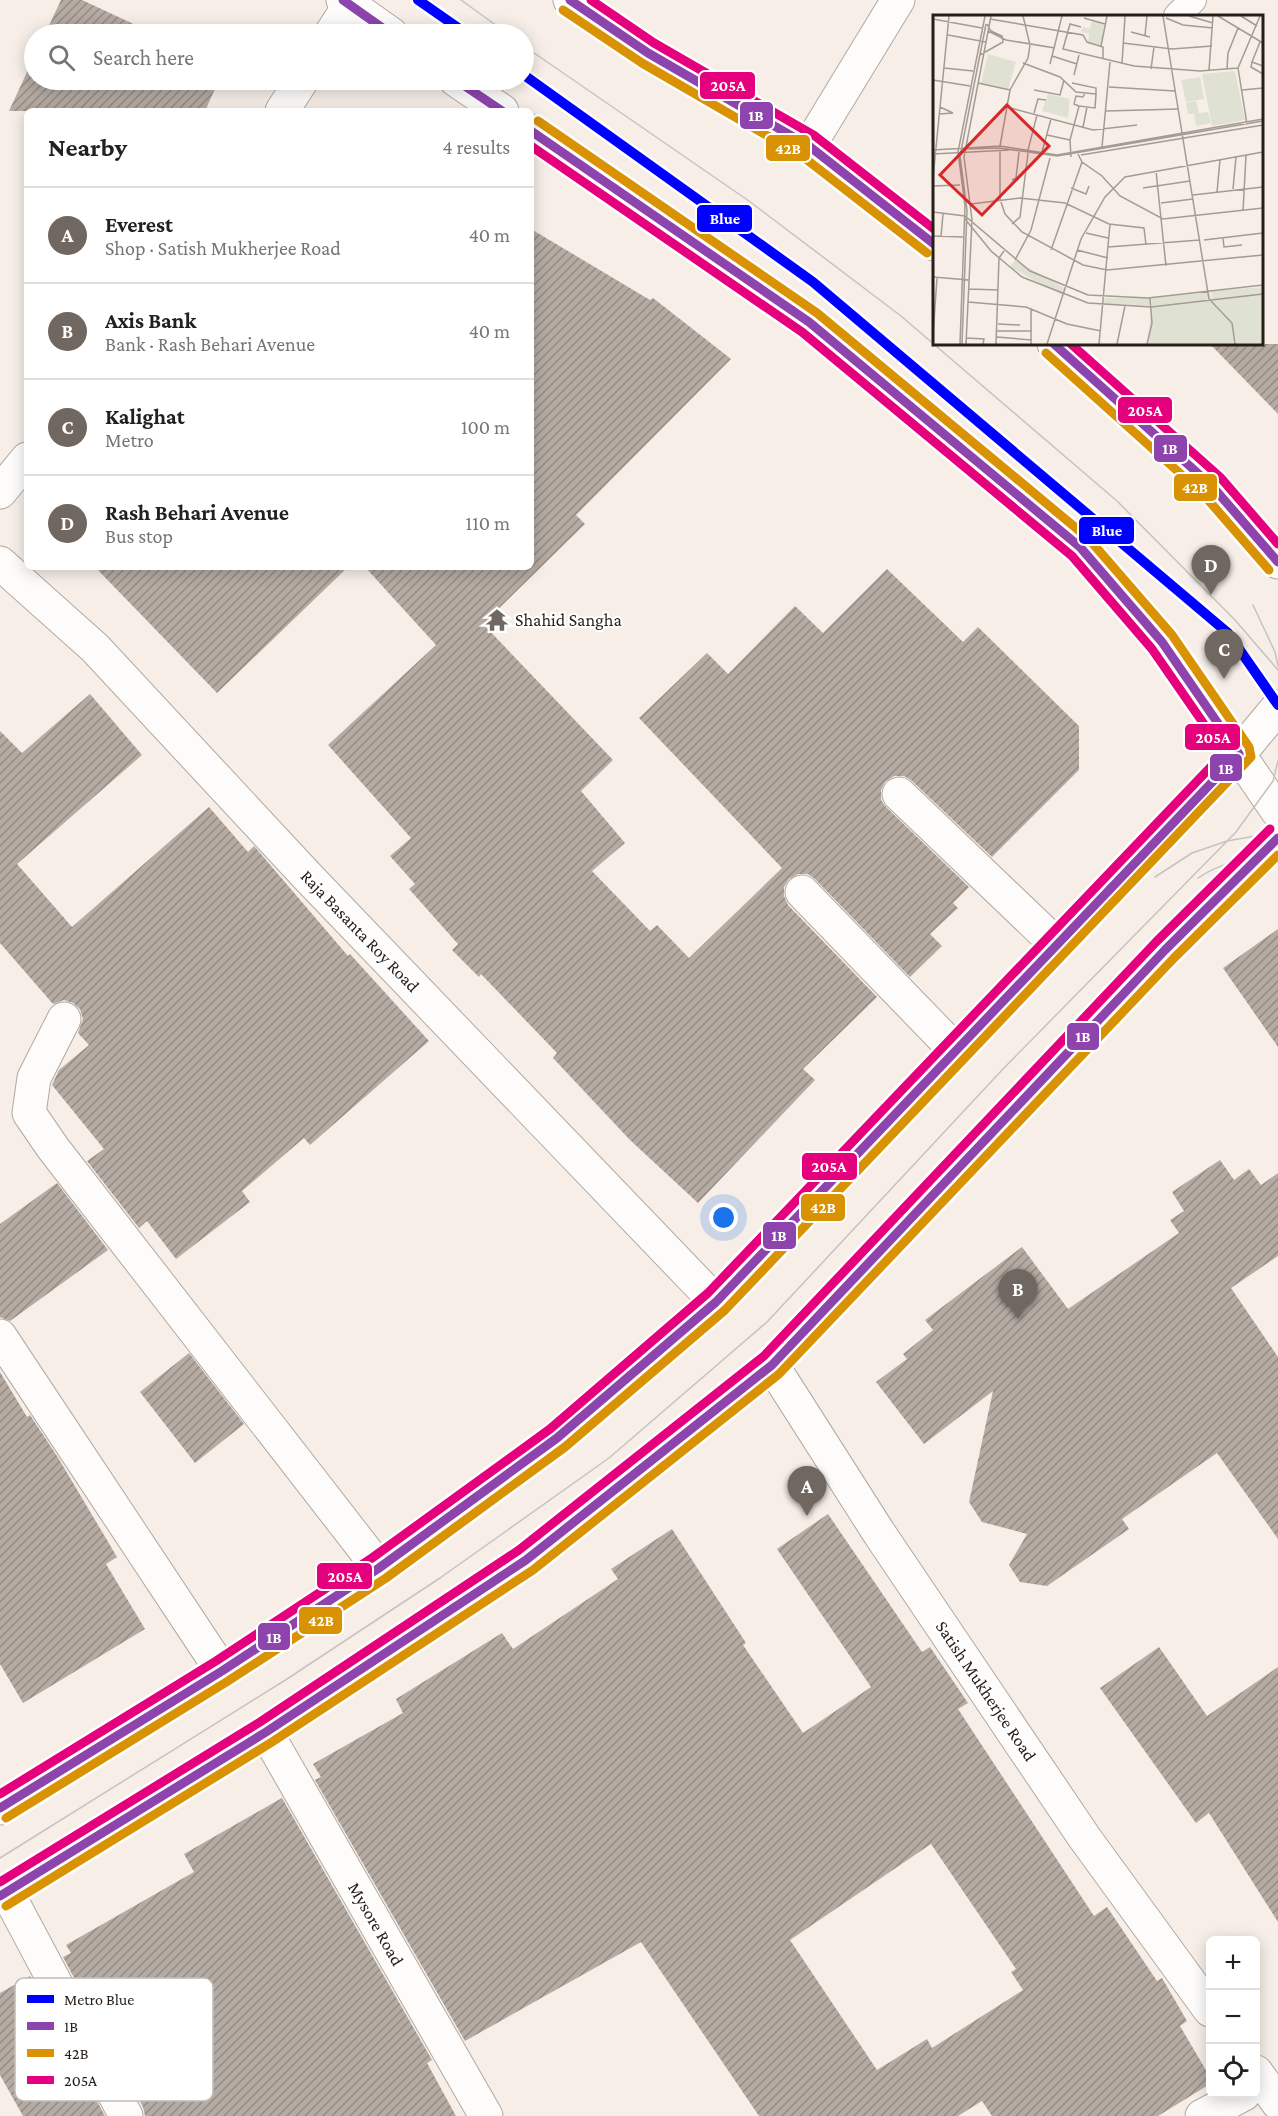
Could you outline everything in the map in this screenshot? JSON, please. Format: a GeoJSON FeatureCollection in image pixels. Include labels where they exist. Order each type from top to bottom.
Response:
{"type":"FeatureCollection","features":[{"type":"Feature","properties":{"kind":"main road"},"geometry":{"type":"LineString","coordinates":[[570,0],[648,52],[809,146],[933,243]]}},
{"type":"Feature","properties":{"kind":"main road"},"geometry":{"type":"LineString","coordinates":[[809,146],[898,0]]}},
{"type":"Feature","properties":{"kind":"main road"},"geometry":{"type":"LineString","coordinates":[[336,24],[346,3],[376,24]]}},
{"type":"Feature","properties":{"kind":"main road"},"geometry":{"type":"LineString","coordinates":[[284,108],[296,90]]}},
{"type":"Feature","properties":{"kind":"main road"},"geometry":{"type":"LineString","coordinates":[[471,90],[498,108]]}},
{"type":"Feature","properties":{"kind":"main road"},"geometry":{"type":"LineString","coordinates":[[534,133],[809,322],[1080,547],[1162,642],[1278,812]]}},
{"type":"Feature","properties":{"kind":"main road"},"geometry":{"type":"LineString","coordinates":[[1055,345],[1212,486],[1278,562]]}},
{"type":"Feature","properties":{"kind":"main road"},"geometry":{"type":"LineString","coordinates":[[0,492],[24,463]]}},
{"type":"Feature","properties":{"kind":"main road","name":"Raja Basanta Roy Road"},"geometry":{"type":"LineString","coordinates":[[0,563],[95,648],[316,885],[716,1302]]}},
{"type":"Feature","properties":{"kind":"main road"},"geometry":{"type":"LineString","coordinates":[[0,1808],[222,1671],[379,1568],[557,1438],[716,1302],[1239,754],[1278,707]]}},
{"type":"Feature","properties":{"kind":"main road"},"geometry":{"type":"LineString","coordinates":[[899,794],[1057,945]]}},
{"type":"Feature","properties":{"kind":"main road"},"geometry":{"type":"LineString","coordinates":[[50,1978],[3,1894],[266,1732],[526,1560],[772,1365],[1164,950],[1278,838]]}},
{"type":"Feature","properties":{"kind":"main road"},"geometry":{"type":"LineString","coordinates":[[802,892],[956,1051]]}},
{"type":"Feature","properties":{"kind":"main road"},"geometry":{"type":"LineString","coordinates":[[64,1019],[34,1078],[29,1113],[53,1148],[379,1568]]}},
{"type":"Feature","properties":{"kind":"main road"},"geometry":{"type":"LineString","coordinates":[[0,1336],[222,1671]]}},
{"type":"Feature","properties":{"kind":"main road","name":"Satish Mukherjee Road"},"geometry":{"type":"LineString","coordinates":[[772,1365],[879,1533],[1077,1827],[1206,2004]]}},
{"type":"Feature","properties":{"kind":"main road","name":"Mysore Road"},"geometry":{"type":"LineString","coordinates":[[266,1732],[486,2116]]}},
{"type":"Feature","properties":{"kind":"main road"},"geometry":{"type":"LineString","coordinates":[[1202,2116],[1239,2098]]}},
{"type":"Feature","properties":{"kind":"main road"},"geometry":{"type":"LineString","coordinates":[[118,2101],[126,2116]]}},
{"type":"Feature","properties":{"kind":"lane"},"geometry":{"type":"LineString","coordinates":[[1178,15],[1193,0]]}},
{"type":"Feature","properties":{"kind":"building"},"geometry":{"type":"Polygon","coordinates":[[[61,0],[82,0],[134,24],[50,24],[61,0]]]}},
{"type":"Feature","properties":{"kind":"building"},"geometry":{"type":"Polygon","coordinates":[[[24,79],[24,90],[214,90],[206,108],[24,108],[24,111],[9,111],[24,79]]]}},
{"type":"Feature","properties":{"kind":"building"},"geometry":{"type":"Polygon","coordinates":[[[534,231],[650,300],[653,298],[731,359],[576,515],[585,524],[483,624],[613,760],[581,791],[625,843],[592,871],[650,931],[657,925],[689,958],[782,868],[639,718],[707,653],[728,674],[795,606],[823,633],[887,569],[963,642],[978,627],[1079,726],[1079,770],[992,857],[911,780],[904,776],[894,776],[885,782],[881,790],[881,800],[886,807],[969,887],[953,903],[958,908],[930,934],[942,946],[910,977],[815,879],[808,874],[798,874],[789,879],[784,887],[784,896],[788,905],[877,997],[803,1069],[815,1080],[698,1203],[630,1140],[553,1058],[557,1053],[481,974],[479,977],[452,950],[458,944],[409,889],[415,884],[390,856],[411,838],[328,745],[436,645],[368,570],[534,570],[534,231]]]}},
{"type":"Feature","properties":{"kind":"building"},"geometry":{"type":"Polygon","coordinates":[[[1278,344],[1278,414],[1211,345],[1278,344]]]}},
{"type":"Feature","properties":{"kind":"building"},"geometry":{"type":"Polygon","coordinates":[[[98,570],[345,570],[217,693],[98,570]]]}},
{"type":"Feature","properties":{"kind":"building"},"geometry":{"type":"Polygon","coordinates":[[[90,694],[142,755],[17,864],[72,927],[209,807],[248,852],[254,846],[348,956],[350,954],[429,1041],[310,1145],[304,1138],[242,1191],[250,1202],[176,1259],[147,1221],[139,1228],[87,1161],[104,1149],[52,1085],[59,1070],[89,1045],[78,1033],[83,1019],[80,1009],[64,1000],[53,1004],[0,943],[0,731],[22,753],[90,694]]]}},
{"type":"Feature","properties":{"kind":"building"},"geometry":{"type":"Polygon","coordinates":[[[1278,929],[1278,1047],[1223,968],[1278,929]]]}},
{"type":"Feature","properties":{"kind":"building"},"geometry":{"type":"Polygon","coordinates":[[[1220,1160],[1234,1180],[1249,1169],[1261,1185],[1278,1173],[1278,1256],[1231,1288],[1278,1357],[1278,1539],[1217,1453],[1122,1519],[1129,1529],[1047,1586],[1020,1582],[1009,1565],[1027,1534],[982,1522],[969,1502],[993,1391],[924,1444],[876,1382],[907,1359],[903,1354],[933,1330],[925,1320],[1022,1247],[1068,1309],[1179,1233],[1170,1220],[1184,1211],[1172,1192],[1220,1160]]]}},
{"type":"Feature","properties":{"kind":"building"},"geometry":{"type":"Polygon","coordinates":[[[57,1183],[108,1250],[10,1321],[0,1317],[0,1224],[57,1183]]]}},
{"type":"Feature","properties":{"kind":"building"},"geometry":{"type":"Polygon","coordinates":[[[189,1353],[244,1424],[195,1463],[140,1392],[189,1353]]]}},
{"type":"Feature","properties":{"kind":"building"},"geometry":{"type":"Polygon","coordinates":[[[0,1372],[27,1417],[30,1415],[57,1456],[117,1557],[106,1564],[145,1629],[23,1703],[0,1664],[0,1372]]]}},
{"type":"Feature","properties":{"kind":"building"},"geometry":{"type":"Polygon","coordinates":[[[828,1514],[922,1652],[930,1647],[968,1703],[958,1709],[1094,1916],[1107,1907],[1157,1981],[1162,1978],[1187,2021],[1180,2026],[1206,2070],[1206,2086],[1158,2116],[992,2116],[982,2101],[958,2116],[759,2116],[641,1942],[465,2041],[315,1780],[321,1777],[313,1764],[403,1713],[396,1699],[502,1633],[513,1649],[618,1579],[611,1569],[672,1529],[746,1643],[743,1645],[803,1733],[871,1687],[777,1549],[828,1514]],[[931,1844],[790,1940],[877,2070],[927,2039],[932,2048],[1023,1990],[1011,1972],[1016,1969],[931,1844]]]}},
{"type":"Feature","properties":{"kind":"building"},"geometry":{"type":"Polygon","coordinates":[[[1159,1647],[1207,1716],[1278,1667],[1278,1922],[1209,1813],[1196,1823],[1100,1688],[1159,1647]]]}},
{"type":"Feature","properties":{"kind":"building"},"geometry":{"type":"Polygon","coordinates":[[[282,1798],[432,2060],[427,2063],[456,2116],[145,2116],[140,2101],[213,2101],[213,1978],[74,1978],[63,1957],[71,1953],[66,1945],[194,1872],[184,1854],[282,1798]]]}},
{"type":"Feature","properties":{"kind":"building"},"geometry":{"type":"Polygon","coordinates":[[[15,1984],[15,2101],[97,2101],[105,2116],[23,2116],[0,2075],[0,1993],[15,1984]]]}},
{"type":"Feature","properties":{"kind":"tram line"},"geometry":{"type":"LineString","coordinates":[[461,0],[494,24]]}},
{"type":"Feature","properties":{"kind":"tram line"},"geometry":{"type":"LineString","coordinates":[[534,53],[749,201],[901,316],[933,343]]}},
{"type":"Feature","properties":{"kind":"tram line"},"geometry":{"type":"LineString","coordinates":[[935,345],[1117,501],[1235,620],[1278,670]]}},
{"type":"Feature","properties":{"kind":"tram line"},"geometry":{"type":"LineString","coordinates":[[1253,605],[1275,652],[1278,666]]}},
{"type":"Feature","properties":{"kind":"tram line"},"geometry":{"type":"LineString","coordinates":[[0,1858],[287,1679],[440,1578],[609,1458],[767,1322],[1003,1069],[1236,832],[1273,781],[1278,761]]}},
{"type":"Feature","properties":{"kind":"tram line"},"geometry":{"type":"LineString","coordinates":[[1155,877],[1192,853],[1227,841],[1278,832]]}},
{"type":"Feature","properties":{"kind":"tram line"},"geometry":{"type":"LineString","coordinates":[[1198,878],[1226,864],[1278,854]]}},
{"type":"Feature","properties":{"kind":"metro line","name":"Blue"},"geometry":{"type":"LineString","coordinates":[[418,0],[453,24]]}},
{"type":"Feature","properties":{"kind":"metro line","name":"Blue"},"geometry":{"type":"LineString","coordinates":[[534,82],[813,282],[1228,633],[1278,705]]}},
{"type":"Feature","properties":{"kind":"transit line","name":"1B"},"geometry":{"type":"LineString","coordinates":[[343,0],[377,24]]}},
{"type":"Feature","properties":{"kind":"transit line","name":"1B"},"geometry":{"type":"LineString","coordinates":[[570,0],[648,53],[809,146],[933,243]]}},
{"type":"Feature","properties":{"kind":"transit line","name":"205A"},"geometry":{"type":"LineString","coordinates":[[591,0],[654,43],[815,136],[933,228]]}},
{"type":"Feature","properties":{"kind":"transit line","name":"42B"},"geometry":{"type":"LineString","coordinates":[[563,10],[642,63],[802,156],[927,253]]}},
{"type":"Feature","properties":{"kind":"transit line","name":"1B"},"geometry":{"type":"LineString","coordinates":[[471,90],[498,108]]}},
{"type":"Feature","properties":{"kind":"transit line","name":"42B"},"geometry":{"type":"LineString","coordinates":[[6,1818],[228,1681],[386,1578],[565,1447],[725,1310],[1251,757],[1249,747],[1172,635],[1088,538],[817,313],[538,121]]}},
{"type":"Feature","properties":{"kind":"transit line","name":"1B"},"geometry":{"type":"LineString","coordinates":[[0,1808],[222,1671],[379,1568],[557,1438],[716,1302],[1239,754],[1162,642],[1080,547],[809,322],[534,133]]}},
{"type":"Feature","properties":{"kind":"transit line","name":"205A"},"geometry":{"type":"LineString","coordinates":[[0,1794],[216,1661],[372,1558],[550,1429],[708,1293],[1224,753],[1152,649],[1072,556],[802,332],[534,148]]}},
{"type":"Feature","properties":{"kind":"transit line","name":"1B"},"geometry":{"type":"LineString","coordinates":[[1055,345],[1212,486],[1278,562]]}},
{"type":"Feature","properties":{"kind":"transit line","name":"205A"},"geometry":{"type":"LineString","coordinates":[[1072,345],[1220,477],[1278,544]]}},
{"type":"Feature","properties":{"kind":"transit line","name":"42B"},"geometry":{"type":"LineString","coordinates":[[1046,353],[1203,494],[1269,570]]}},
{"type":"Feature","properties":{"kind":"transit line","name":"205A"},"geometry":{"type":"LineString","coordinates":[[0,1882],[260,1722],[519,1550],[764,1356],[1156,942],[1270,829]]}},
{"type":"Feature","properties":{"kind":"transit line","name":"1B"},"geometry":{"type":"LineString","coordinates":[[0,1896],[266,1732],[526,1560],[772,1365],[1165,950],[1278,838]]}},
{"type":"Feature","properties":{"kind":"transit line","name":"42B"},"geometry":{"type":"LineString","coordinates":[[6,1906],[272,1742],[533,1570],[779,1374],[1174,958],[1278,855]]}},
{"type":"Feature","properties":{"kind":"place","name":"Rash Behari Avenue"},"geometry":{"type":"Point","coordinates":[1211,595]}},
{"type":"Feature","properties":{"kind":"place","name":"Shahid Sangha"},"geometry":{"type":"Point","coordinates":[497,620]}},
{"type":"Feature","properties":{"kind":"place","name":"Kalighat"},"geometry":{"type":"Point","coordinates":[1224,679]}},
{"type":"Feature","properties":{"kind":"place","name":"Axis Bank"},"geometry":{"type":"Point","coordinates":[1018,1319]}},
{"type":"Feature","properties":{"kind":"place","name":"Everest"},"geometry":{"type":"Point","coordinates":[807,1516]}}]}
